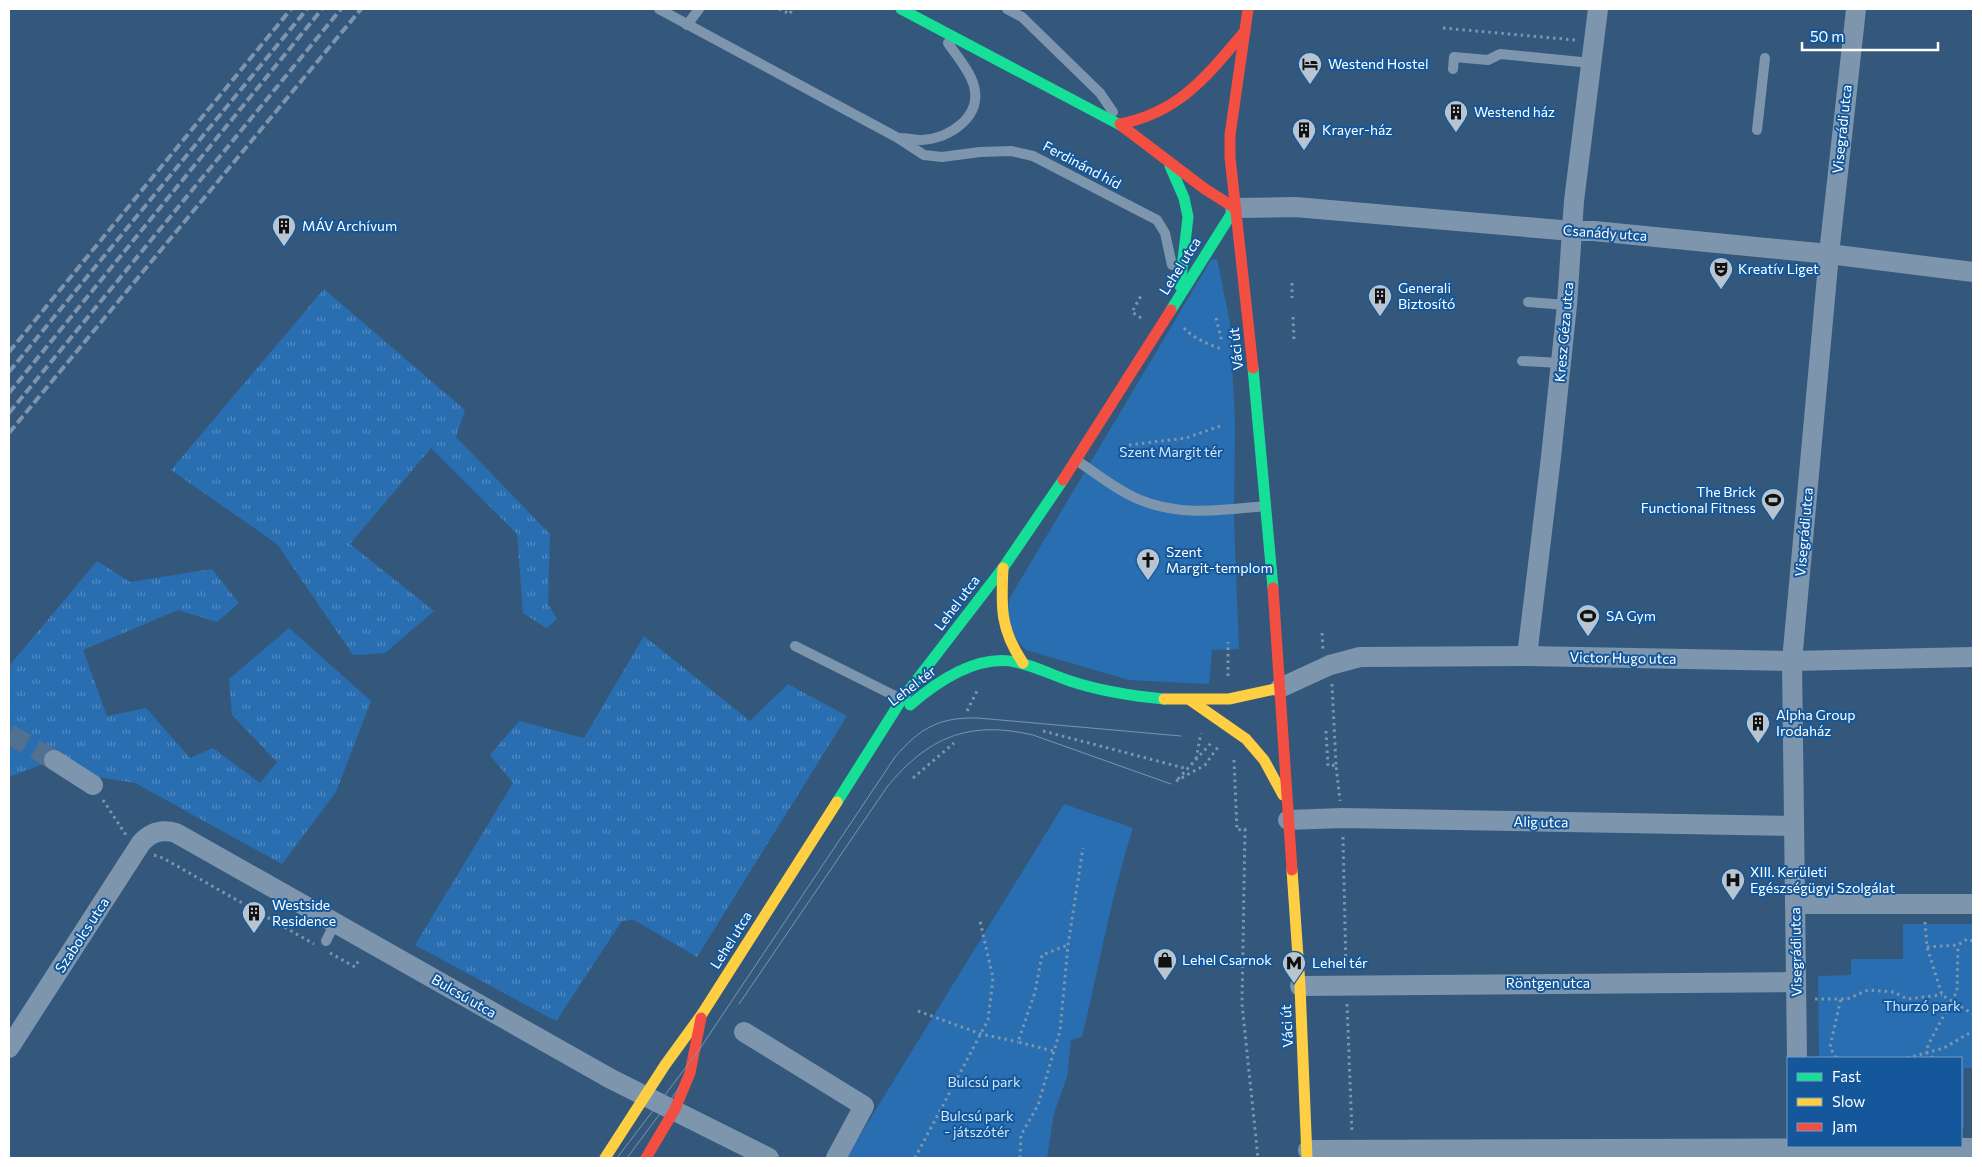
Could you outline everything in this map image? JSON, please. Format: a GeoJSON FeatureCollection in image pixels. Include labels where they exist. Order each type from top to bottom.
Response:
{"type":"FeatureCollection","features":[{"type":"Feature","properties":{"kind":"main road"},"geometry":{"type":"LineString","coordinates":[[902,9],[1120,124],[1149,144],[1200,188],[1236,208]]}},
{"type":"Feature","properties":{"kind":"main road","name":"Váci út"},"geometry":{"type":"LineString","coordinates":[[1248,9],[1230,135],[1267,506],[1300,986],[1308,1154]]}},
{"type":"Feature","properties":{"kind":"main road"},"geometry":{"type":"LineString","coordinates":[[1120,124],[1147,119],[1176,105],[1217,64],[1245,30]]}},
{"type":"Feature","properties":{"kind":"main road"},"geometry":{"type":"LineString","coordinates":[[1169,163],[1184,198],[1188,217],[1178,295]]}},
{"type":"Feature","properties":{"kind":"main road","name":"Lehel utca"},"geometry":{"type":"LineString","coordinates":[[605,1158],[702,1014],[881,730],[902,699],[1003,568],[1076,460],[1178,295],[1236,208]]}},
{"type":"Feature","properties":{"kind":"main road"},"geometry":{"type":"LineString","coordinates":[[1003,568],[1001,615],[1004,630],[1011,647],[1023,663]]}},
{"type":"Feature","properties":{"kind":"main road","name":"Lehel tér"},"geometry":{"type":"LineString","coordinates":[[881,730],[921,695],[944,680],[980,664],[998,660],[1023,663],[1072,682],[1101,689],[1145,696],[1190,700]]}},
{"type":"Feature","properties":{"kind":"main road"},"geometry":{"type":"LineString","coordinates":[[1190,700],[1241,698],[1280,688]]}},
{"type":"Feature","properties":{"kind":"main road","name":"Váci út"},"geometry":{"type":"LineString","coordinates":[[1190,700],[1230,726],[1246,739],[1264,760],[1288,811]]}},
{"type":"Feature","properties":{"kind":"main road","name":"Lehel utca"},"geometry":{"type":"LineString","coordinates":[[646,1158],[674,1110],[693,1064],[702,1014]]}},
{"type":"Feature","properties":{"kind":"street","name":"Kresz Géza utca"},"geometry":{"type":"LineString","coordinates":[[1527,656],[1561,363],[1572,231],[1598,9]]}},
{"type":"Feature","properties":{"kind":"street","name":"Visegrádi utca"},"geometry":{"type":"LineString","coordinates":[[1797,1057],[1792,661],[1829,254],[1856,9]]}},
{"type":"Feature","properties":{"kind":"street","name":"Csanády utca"},"geometry":{"type":"LineString","coordinates":[[1236,208],[1295,207],[1572,231],[1594,231],[1829,254],[1973,272]]}},
{"type":"Feature","properties":{"kind":"street","name":"Victor Hugo utca"},"geometry":{"type":"LineString","coordinates":[[1280,688],[1330,666],[1360,657],[1527,656],[1792,661],[1973,657]]}},
{"type":"Feature","properties":{"kind":"street"},"geometry":{"type":"LineString","coordinates":[[54,760],[93,785]]}},
{"type":"Feature","properties":{"kind":"street","name":"Alig utca"},"geometry":{"type":"LineString","coordinates":[[1288,811],[1342,818],[1794,826]]}},
{"type":"Feature","properties":{"kind":"street","name":"Szabolcs utca"},"geometry":{"type":"LineString","coordinates":[[9,1048],[147,837],[162,831]]}},
{"type":"Feature","properties":{"kind":"street","name":"Bulcsú utca"},"geometry":{"type":"LineString","coordinates":[[162,831],[176,832],[610,1079],[646,1095],[769,1158]]}},
{"type":"Feature","properties":{"kind":"street"},"geometry":{"type":"LineString","coordinates":[[1794,904],[1973,904]]}},
{"type":"Feature","properties":{"kind":"street","name":"Röntgen utca"},"geometry":{"type":"LineString","coordinates":[[1300,986],[1796,990]]}},
{"type":"Feature","properties":{"kind":"street"},"geometry":{"type":"LineString","coordinates":[[744,1032],[864,1106],[836,1158]]}},
{"type":"Feature","properties":{"kind":"street"},"geometry":{"type":"LineString","coordinates":[[1308,1154],[1973,1148]]}},
{"type":"Feature","properties":{"kind":"lane","name":"Ferdinánd híd"},"geometry":{"type":"LineString","coordinates":[[659,9],[898,138],[924,155],[942,157],[980,152],[1011,151],[1033,156],[1157,220],[1165,232],[1172,279],[1178,295]]}},
{"type":"Feature","properties":{"kind":"lane"},"geometry":{"type":"LineString","coordinates":[[687,25],[699,9]]}},
{"type":"Feature","properties":{"kind":"lane"},"geometry":{"type":"LineString","coordinates":[[1007,9],[1022,18],[1100,93],[1120,124]]}},
{"type":"Feature","properties":{"kind":"lane"},"geometry":{"type":"LineString","coordinates":[[898,138],[922,140],[941,136],[957,128],[972,113],[976,96],[974,84],[939,29]]}},
{"type":"Feature","properties":{"kind":"lane"},"geometry":{"type":"LineString","coordinates":[[1453,68],[1454,57],[1488,60],[1500,54],[1591,63]]}},
{"type":"Feature","properties":{"kind":"lane"},"geometry":{"type":"LineString","coordinates":[[1756,130],[1765,58]]}},
{"type":"Feature","properties":{"kind":"lane"},"geometry":{"type":"LineString","coordinates":[[1482,59],[1482,71]]}},
{"type":"Feature","properties":{"kind":"lane"},"geometry":{"type":"LineString","coordinates":[[1528,302],[1567,305]]}},
{"type":"Feature","properties":{"kind":"lane"},"geometry":{"type":"LineString","coordinates":[[1522,361],[1561,363]]}},
{"type":"Feature","properties":{"kind":"lane"},"geometry":{"type":"LineString","coordinates":[[1076,460],[1136,499],[1157,506],[1193,511],[1267,506]]}},
{"type":"Feature","properties":{"kind":"lane"},"geometry":{"type":"LineString","coordinates":[[795,646],[902,699]]}},
{"type":"Feature","properties":{"kind":"lane"},"geometry":{"type":"LineString","coordinates":[[326,941],[335,923]]}},
{"type":"Feature","properties":{"kind":"path"},"geometry":{"type":"LineString","coordinates":[[779,9],[790,14],[792,9]]}},
{"type":"Feature","properties":{"kind":"path"},"geometry":{"type":"LineString","coordinates":[[1442,28],[1593,42]]}},
{"type":"Feature","properties":{"kind":"path"},"geometry":{"type":"LineString","coordinates":[[1292,283],[1292,298]]}},
{"type":"Feature","properties":{"kind":"path"},"geometry":{"type":"LineString","coordinates":[[1132,312],[1142,294]]}},
{"type":"Feature","properties":{"kind":"path"},"geometry":{"type":"LineString","coordinates":[[1167,314],[1189,334],[1211,346],[1222,349]]}},
{"type":"Feature","properties":{"kind":"path"},"geometry":{"type":"LineString","coordinates":[[1293,317],[1294,340]]}},
{"type":"Feature","properties":{"kind":"path"},"geometry":{"type":"LineString","coordinates":[[1216,318],[1222,342]]}},
{"type":"Feature","properties":{"kind":"path"},"geometry":{"type":"LineString","coordinates":[[1129,445],[1186,438],[1223,425]]}},
{"type":"Feature","properties":{"kind":"path"},"geometry":{"type":"LineString","coordinates":[[1228,642],[1228,682]]}},
{"type":"Feature","properties":{"kind":"path"},"geometry":{"type":"LineString","coordinates":[[1330,666],[1336,765],[1342,818]]}},
{"type":"Feature","properties":{"kind":"path"},"geometry":{"type":"LineString","coordinates":[[967,711],[980,686]]}},
{"type":"Feature","properties":{"kind":"path"},"geometry":{"type":"LineString","coordinates":[[1196,760],[1202,726]]}},
{"type":"Feature","properties":{"kind":"path"},"geometry":{"type":"LineString","coordinates":[[1326,731],[1328,766],[1336,765]]}},
{"type":"Feature","properties":{"kind":"path"},"geometry":{"type":"LineString","coordinates":[[1043,732],[1188,769]]}},
{"type":"Feature","properties":{"kind":"path"},"geometry":{"type":"LineString","coordinates":[[1216,739],[1176,781],[1205,765],[1218,748],[1224,745]]}},
{"type":"Feature","properties":{"kind":"path"},"geometry":{"type":"LineString","coordinates":[[913,778],[954,743]]}},
{"type":"Feature","properties":{"kind":"path"},"geometry":{"type":"LineString","coordinates":[[1233,757],[1237,830],[1245,829],[1242,1004],[1258,1158]]}},
{"type":"Feature","properties":{"kind":"path"},"geometry":{"type":"LineString","coordinates":[[93,785],[138,850],[163,858],[354,967],[369,942]]}},
{"type":"Feature","properties":{"kind":"path"},"geometry":{"type":"LineString","coordinates":[[1020,1158],[1021,1135],[1038,1105],[1060,1031],[1068,945],[1083,848]]}},
{"type":"Feature","properties":{"kind":"path"},"geometry":{"type":"LineString","coordinates":[[1923,904],[1927,948],[1942,994]]}},
{"type":"Feature","properties":{"kind":"path"},"geometry":{"type":"LineString","coordinates":[[915,1158],[988,1020],[993,978],[980,921]]}},
{"type":"Feature","properties":{"kind":"path"},"geometry":{"type":"LineString","coordinates":[[1927,948],[1958,945],[1967,939],[1973,942]]}},
{"type":"Feature","properties":{"kind":"path"},"geometry":{"type":"LineString","coordinates":[[1018,1042],[1035,992],[1042,955],[1068,945]]}},
{"type":"Feature","properties":{"kind":"path"},"geometry":{"type":"LineString","coordinates":[[1927,1053],[1928,1045],[1957,990],[1958,945]]}},
{"type":"Feature","properties":{"kind":"path"},"geometry":{"type":"LineString","coordinates":[[1796,990],[1847,999],[1868,990],[1894,992],[1907,999],[1942,994],[1973,1014]]}},
{"type":"Feature","properties":{"kind":"path"},"geometry":{"type":"LineString","coordinates":[[1835,1057],[1830,1048],[1841,998]]}},
{"type":"Feature","properties":{"kind":"path"},"geometry":{"type":"LineString","coordinates":[[918,1011],[981,1034],[1053,1051]]}},
{"type":"Feature","properties":{"kind":"path"},"geometry":{"type":"LineString","coordinates":[[1911,1057],[1944,1048],[1973,1031]]}},
{"type":"Feature","properties":{"kind":"path"},"geometry":{"type":"LineString","coordinates":[[1927,1053],[1932,1057]]}},
{"type":"Feature","properties":{"kind":"green space","name":"Szent Margit tér"},"geometry":{"type":"Polygon","coordinates":[[[1217,259],[1230,323],[1235,423],[1234,522],[1239,649],[1212,650],[1209,684],[1129,680],[1026,650],[1007,629],[1009,599],[1211,260],[1217,259]]]}},
{"type":"Feature","properties":{"kind":"green space"},"geometry":{"type":"Polygon","coordinates":[[[324,289],[465,410],[456,437],[550,534],[548,604],[557,619],[546,628],[523,613],[517,534],[431,448],[350,544],[434,611],[385,653],[353,655],[277,544],[171,470],[324,289]]]}},
{"type":"Feature","properties":{"kind":"green space"},"geometry":{"type":"Polygon","coordinates":[[[97,561],[130,582],[212,569],[239,603],[217,622],[178,610],[83,650],[107,716],[146,708],[190,758],[213,748],[260,783],[277,762],[232,715],[229,679],[289,628],[371,701],[336,792],[282,864],[135,783],[99,777],[58,754],[54,760],[9,777],[9,666],[97,561]]]}},
{"type":"Feature","properties":{"kind":"green space"},"geometry":{"type":"Polygon","coordinates":[[[644,636],[750,721],[788,684],[847,716],[697,957],[634,920],[622,921],[556,1021],[415,945],[513,783],[490,755],[519,721],[584,738],[644,636]]]}},
{"type":"Feature","properties":{"kind":"green space","name":"Bulcsú park"},"geometry":{"type":"Polygon","coordinates":[[[1064,804],[1133,828],[1112,906],[1082,1037],[1071,1040],[1067,1077],[1054,1113],[1047,1158],[846,1158],[1064,804]]]}},
{"type":"Feature","properties":{"kind":"green space","name":"Thurzó park"},"geometry":{"type":"Polygon","coordinates":[[[1903,924],[1973,924],[1973,1068],[1964,1068],[1964,1128],[1962,1128],[1962,1057],[1819,1057],[1818,976],[1851,975],[1851,959],[1903,959],[1903,924]]]}},
{"type":"Feature","properties":{"kind":"tunnel"},"geometry":{"type":"LineString","coordinates":[[9,734],[54,760]]}},
{"type":"Feature","properties":{"kind":"tram line"},"geometry":{"type":"LineString","coordinates":[[617,1158],[699,1050],[895,757],[922,732],[941,722],[964,718],[978,718],[1181,736]]}},
{"type":"Feature","properties":{"kind":"tram line"},"geometry":{"type":"LineString","coordinates":[[739,1004],[887,787],[902,770],[934,745],[951,737],[969,732],[989,730],[1010,731],[1033,735],[1171,784]]}},
{"type":"Feature","properties":{"kind":"tram line"},"geometry":{"type":"LineString","coordinates":[[627,1158],[679,1088]]}},
{"type":"Feature","properties":{"kind":"railway"},"geometry":{"type":"LineString","coordinates":[[9,352],[291,9]]}},
{"type":"Feature","properties":{"kind":"railway"},"geometry":{"type":"LineString","coordinates":[[9,372],[307,9]]}},
{"type":"Feature","properties":{"kind":"railway"},"geometry":{"type":"LineString","coordinates":[[9,393],[322,9]]}},
{"type":"Feature","properties":{"kind":"railway"},"geometry":{"type":"LineString","coordinates":[[9,413],[341,9]]}},
{"type":"Feature","properties":{"kind":"railway"},"geometry":{"type":"LineString","coordinates":[[9,433],[361,9]]}},
{"type":"Feature","properties":{"kind":"traffic: fast"},"geometry":{"type":"LineString","coordinates":[[901,9],[1122,126]]}},
{"type":"Feature","properties":{"kind":"traffic: fast"},"geometry":{"type":"LineString","coordinates":[[1170,166],[1184,198],[1188,217],[1180,286]]}},
{"type":"Feature","properties":{"kind":"traffic: fast"},"geometry":{"type":"LineString","coordinates":[[1171,310],[1235,208]]}},
{"type":"Feature","properties":{"kind":"traffic: fast"},"geometry":{"type":"LineString","coordinates":[[1253,368],[1273,588]]}},
{"type":"Feature","properties":{"kind":"traffic: fast"},"geometry":{"type":"LineString","coordinates":[[837,802],[902,699],[1003,568],[1063,480]]}},
{"type":"Feature","properties":{"kind":"traffic: fast"},"geometry":{"type":"LineString","coordinates":[[910,705],[933,687],[959,672],[987,662],[1001,661],[1016,662],[1037,668],[1093,688],[1128,695],[1164,699]]}},
{"type":"Feature","properties":{"kind":"traffic: slow"},"geometry":{"type":"LineString","coordinates":[[1003,568],[1002,606],[1006,628],[1015,651],[1023,663]]}},
{"type":"Feature","properties":{"kind":"traffic: slow"},"geometry":{"type":"LineString","coordinates":[[1164,699],[1229,699],[1280,688]]}},
{"type":"Feature","properties":{"kind":"traffic: slow"},"geometry":{"type":"LineString","coordinates":[[1190,700],[1246,739],[1264,760],[1283,795]]}},
{"type":"Feature","properties":{"kind":"traffic: slow"},"geometry":{"type":"LineString","coordinates":[[605,1158],[665,1065],[702,1014],[837,802]]}},
{"type":"Feature","properties":{"kind":"traffic: slow"},"geometry":{"type":"LineString","coordinates":[[1292,870],[1300,986],[1307,1158]]}},
{"type":"Feature","properties":{"kind":"traffic: jam"},"geometry":{"type":"LineString","coordinates":[[1248,9],[1230,135],[1230,157],[1253,368]]}},
{"type":"Feature","properties":{"kind":"traffic: jam"},"geometry":{"type":"LineString","coordinates":[[1120,124],[1160,111],[1191,90],[1205,77],[1245,31]]}},
{"type":"Feature","properties":{"kind":"traffic: jam"},"geometry":{"type":"LineString","coordinates":[[1122,126],[1205,189],[1235,208]]}},
{"type":"Feature","properties":{"kind":"traffic: jam"},"geometry":{"type":"LineString","coordinates":[[1063,480],[1171,310]]}},
{"type":"Feature","properties":{"kind":"traffic: jam"},"geometry":{"type":"LineString","coordinates":[[1273,588],[1292,870]]}},
{"type":"Feature","properties":{"kind":"traffic: jam"},"geometry":{"type":"LineString","coordinates":[[646,1158],[675,1109],[690,1073],[701,1018]]}},
{"type":"Feature","properties":{"kind":"place","name":"Westend Hostel"},"geometry":{"type":"Point","coordinates":[1310,85]}},
{"type":"Feature","properties":{"kind":"place","name":"Westend ház"},"geometry":{"type":"Point","coordinates":[1456,133]}},
{"type":"Feature","properties":{"kind":"place","name":"Krayer-ház"},"geometry":{"type":"Point","coordinates":[1304,151]}},
{"type":"Feature","properties":{"kind":"place","name":"MÁV Archívum"},"geometry":{"type":"Point","coordinates":[284,247]}},
{"type":"Feature","properties":{"kind":"place","name":"Kreatív Liget"},"geometry":{"type":"Point","coordinates":[1721,290]}},
{"type":"Feature","properties":{"kind":"place","name":"Generali Biztosító"},"geometry":{"type":"Point","coordinates":[1380,317]}},
{"type":"Feature","properties":{"kind":"place","name":"The Brick Functional Fitness"},"geometry":{"type":"Point","coordinates":[1773,521]}},
{"type":"Feature","properties":{"kind":"place","name":"Szent Margit-templom"},"geometry":{"type":"Point","coordinates":[1148,581]}},
{"type":"Feature","properties":{"kind":"place","name":"SA Gym"},"geometry":{"type":"Point","coordinates":[1588,637]}},
{"type":"Feature","properties":{"kind":"place","name":"Alpha Group Irodaház"},"geometry":{"type":"Point","coordinates":[1758,744]}},
{"type":"Feature","properties":{"kind":"place","name":"XIII. Kerületi Egészségügyi Szolgálat"},"geometry":{"type":"Point","coordinates":[1733,901]}},
{"type":"Feature","properties":{"kind":"place","name":"Westside Residence"},"geometry":{"type":"Point","coordinates":[254,934]}},
{"type":"Feature","properties":{"kind":"place","name":"Lehel Csarnok"},"geometry":{"type":"Point","coordinates":[1165,981]}},
{"type":"Feature","properties":{"kind":"place","name":"Lehel tér"},"geometry":{"type":"Point","coordinates":[1294,984]}},
{"type":"Feature","properties":{"kind":"park label","name":"Bulcsú park - játszótér"},"geometry":{"type":"Point","coordinates":[977,1124]}}]}
